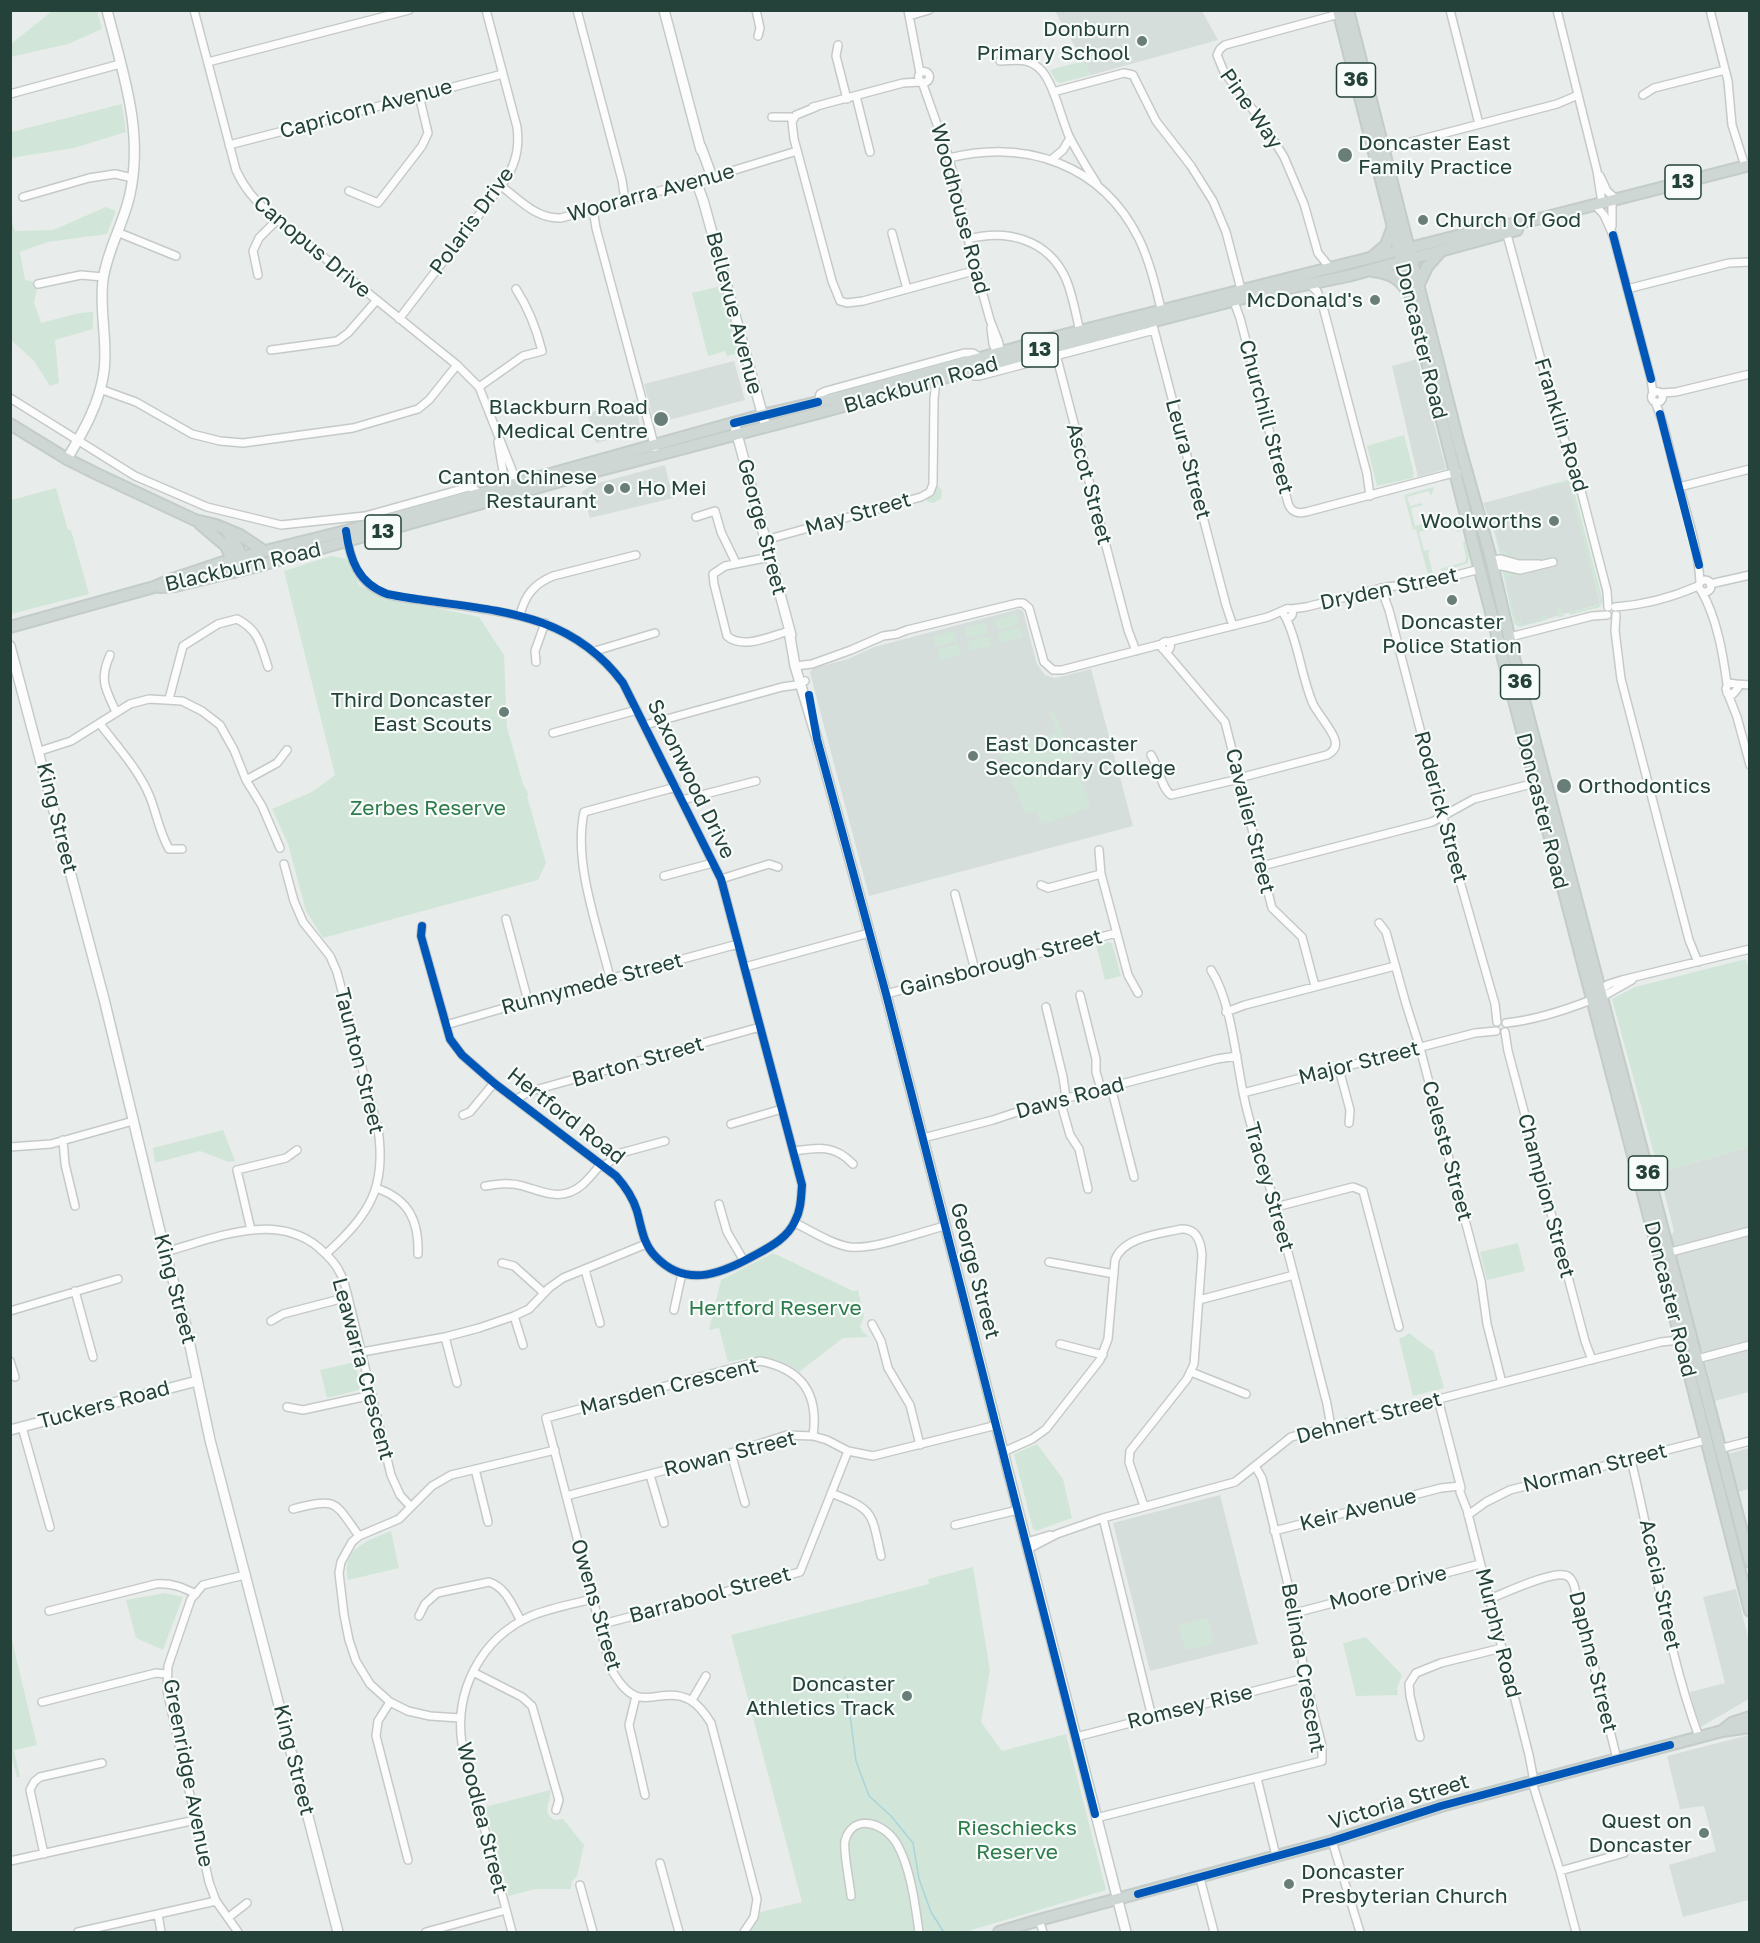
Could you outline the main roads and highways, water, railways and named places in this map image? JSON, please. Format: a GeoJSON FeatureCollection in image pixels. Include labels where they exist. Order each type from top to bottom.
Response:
{"type":"FeatureCollection","features":[{"type":"Feature","properties":{"kind":"main road"},"geometry":{"type":"LineString","coordinates":[[67,459],[94,409],[105,370],[102,292],[104,277],[124,215],[133,178],[136,153],[134,116],[106,10]]}},
{"type":"Feature","properties":{"kind":"main road","name":"Bellevue Avenue"},"geometry":{"type":"LineString","coordinates":[[664,10],[701,147],[703,200],[766,427]]}},
{"type":"Feature","properties":{"kind":"main road","name":"Doncaster Road"},"geometry":{"type":"LineString","coordinates":[[1342,12],[1384,149],[1406,255],[1412,299],[1459,473],[1492,563],[1597,996],[1664,1254],[1696,1354],[1749,1562]]}},
{"type":"Feature","properties":{"kind":"main road","name":"Doncaster Road"},"geometry":{"type":"LineString","coordinates":[[1342,12],[1392,228],[1419,284],[1459,473],[1476,570],[1597,996]]}},
{"type":"Feature","properties":{"kind":"main road","name":"Blackburn Road"},"geometry":{"type":"LineString","coordinates":[[1406,255],[1442,250],[1547,217],[1745,166]]}},
{"type":"Feature","properties":{"kind":"main road"},"geometry":{"type":"LineString","coordinates":[[1392,228],[1386,245],[1368,265],[1396,278],[1412,299]]}},
{"type":"Feature","properties":{"kind":"main road","name":"Blackburn Road"},"geometry":{"type":"LineString","coordinates":[[736,429],[762,415],[981,358],[1054,346],[1081,335],[1507,231]]}},
{"type":"Feature","properties":{"kind":"main road"},"geometry":{"type":"LineString","coordinates":[[1419,284],[1427,267],[1442,250]]}},
{"type":"Feature","properties":{"kind":"main road","name":"Blackburn Road"},"geometry":{"type":"LineString","coordinates":[[1312,279],[1331,269],[1368,265]]}},
{"type":"Feature","properties":{"kind":"main road","name":"Blackburn Road"},"geometry":{"type":"LineString","coordinates":[[10,627],[154,587],[264,551],[347,537],[736,429],[766,427],[936,381],[967,372],[1000,356]]}},
{"type":"Feature","properties":{"kind":"main road"},"geometry":{"type":"LineString","coordinates":[[10,424],[67,459],[195,520],[240,535],[264,551]]}},
{"type":"Feature","properties":{"kind":"main road","name":"George Street"},"geometry":{"type":"LineString","coordinates":[[736,429],[886,994],[1126,1932]]}},
{"type":"Feature","properties":{"kind":"main road","name":"Blackburn Road"},"geometry":{"type":"LineString","coordinates":[[154,587],[175,586],[245,569],[480,494],[512,490]]}},
{"type":"Feature","properties":{"kind":"main road"},"geometry":{"type":"LineString","coordinates":[[195,520],[221,540],[238,558]]}},
{"type":"Feature","properties":{"kind":"main road"},"geometry":{"type":"LineString","coordinates":[[226,530],[245,569]]}},
{"type":"Feature","properties":{"kind":"main road"},"geometry":{"type":"LineString","coordinates":[[1476,570],[1492,563]]}},
{"type":"Feature","properties":{"kind":"main road","name":"King Street"},"geometry":{"type":"LineString","coordinates":[[10,646],[40,751],[104,999],[165,1252],[185,1322],[210,1440],[338,1932]]}},
{"type":"Feature","properties":{"kind":"main road","name":"Doncaster Road"},"geometry":{"type":"LineString","coordinates":[[1664,1254],[1680,1338],[1749,1611]]}},
{"type":"Feature","properties":{"kind":"main road","name":"Tuckers Road"},"geometry":{"type":"LineString","coordinates":[[10,1430],[198,1381]]}},
{"type":"Feature","properties":{"kind":"main road"},"geometry":{"type":"LineString","coordinates":[[1734,1503],[1735,1526],[1743,1558],[1742,1562],[1738,1563]]}},
{"type":"Feature","properties":{"kind":"main road"},"geometry":{"type":"LineString","coordinates":[[1731,1723],[1749,1710]]}},
{"type":"Feature","properties":{"kind":"main road","name":"Victoria Street"},"geometry":{"type":"LineString","coordinates":[[1722,1731],[1731,1723],[1749,1717]]}},
{"type":"Feature","properties":{"kind":"main road","name":"Victoria Street"},"geometry":{"type":"LineString","coordinates":[[999,1932],[1332,1841],[1430,1809],[1722,1731],[1749,1727]]}},
{"type":"Feature","properties":{"kind":"waterway"},"geometry":{"type":"LineString","coordinates":[[845,1677],[856,1761],[869,1796],[891,1816],[913,1843],[919,1879],[931,1912],[943,1931]]}},
{"type":"Feature","properties":{"kind":"place","name":"Donburn Primary School"},"geometry":{"type":"Point","coordinates":[1142,41]}},
{"type":"Feature","properties":{"kind":"place","name":"Doncaster East Family Practice"},"geometry":{"type":"Point","coordinates":[1345,155]}},
{"type":"Feature","properties":{"kind":"place","name":"Church Of God"},"geometry":{"type":"Point","coordinates":[1423,220]}},
{"type":"Feature","properties":{"kind":"place","name":"McDonald's"},"geometry":{"type":"Point","coordinates":[1375,300]}},
{"type":"Feature","properties":{"kind":"place","name":"Blackburn Road Medical Centre"},"geometry":{"type":"Point","coordinates":[661,419]}},
{"type":"Feature","properties":{"kind":"place","name":"Ho Mei"},"geometry":{"type":"Point","coordinates":[625,488]}},
{"type":"Feature","properties":{"kind":"place","name":"Canton Chinese Restaurant"},"geometry":{"type":"Point","coordinates":[609,489]}},
{"type":"Feature","properties":{"kind":"place","name":"Woolworths"},"geometry":{"type":"Point","coordinates":[1554,521]}},
{"type":"Feature","properties":{"kind":"place","name":"Doncaster Police Station"},"geometry":{"type":"Point","coordinates":[1452,600]}},
{"type":"Feature","properties":{"kind":"place","name":"Third Doncaster East Scouts"},"geometry":{"type":"Point","coordinates":[504,712]}},
{"type":"Feature","properties":{"kind":"place","name":"East Doncaster Secondary College"},"geometry":{"type":"Point","coordinates":[973,756]}},
{"type":"Feature","properties":{"kind":"place","name":"Orthodontics"},"geometry":{"type":"Point","coordinates":[1564,786]}},
{"type":"Feature","properties":{"kind":"place","name":"Doncaster Athletics Track"},"geometry":{"type":"Point","coordinates":[907,1696]}},
{"type":"Feature","properties":{"kind":"place","name":"Quest on Doncaster"},"geometry":{"type":"Point","coordinates":[1704,1833]}},
{"type":"Feature","properties":{"kind":"place","name":"Doncaster Presbyterian Church"},"geometry":{"type":"Point","coordinates":[1289,1884]}},
{"type":"Feature","properties":{"kind":"park label","name":"Zerbes Reserve"},"geometry":{"type":"Point","coordinates":[428,808]}},
{"type":"Feature","properties":{"kind":"park label","name":"Hertford Reserve"},"geometry":{"type":"Point","coordinates":[775,1308]}},
{"type":"Feature","properties":{"kind":"park label","name":"Rieschiecks Reserve"},"geometry":{"type":"Point","coordinates":[1017,1840]}}]}
